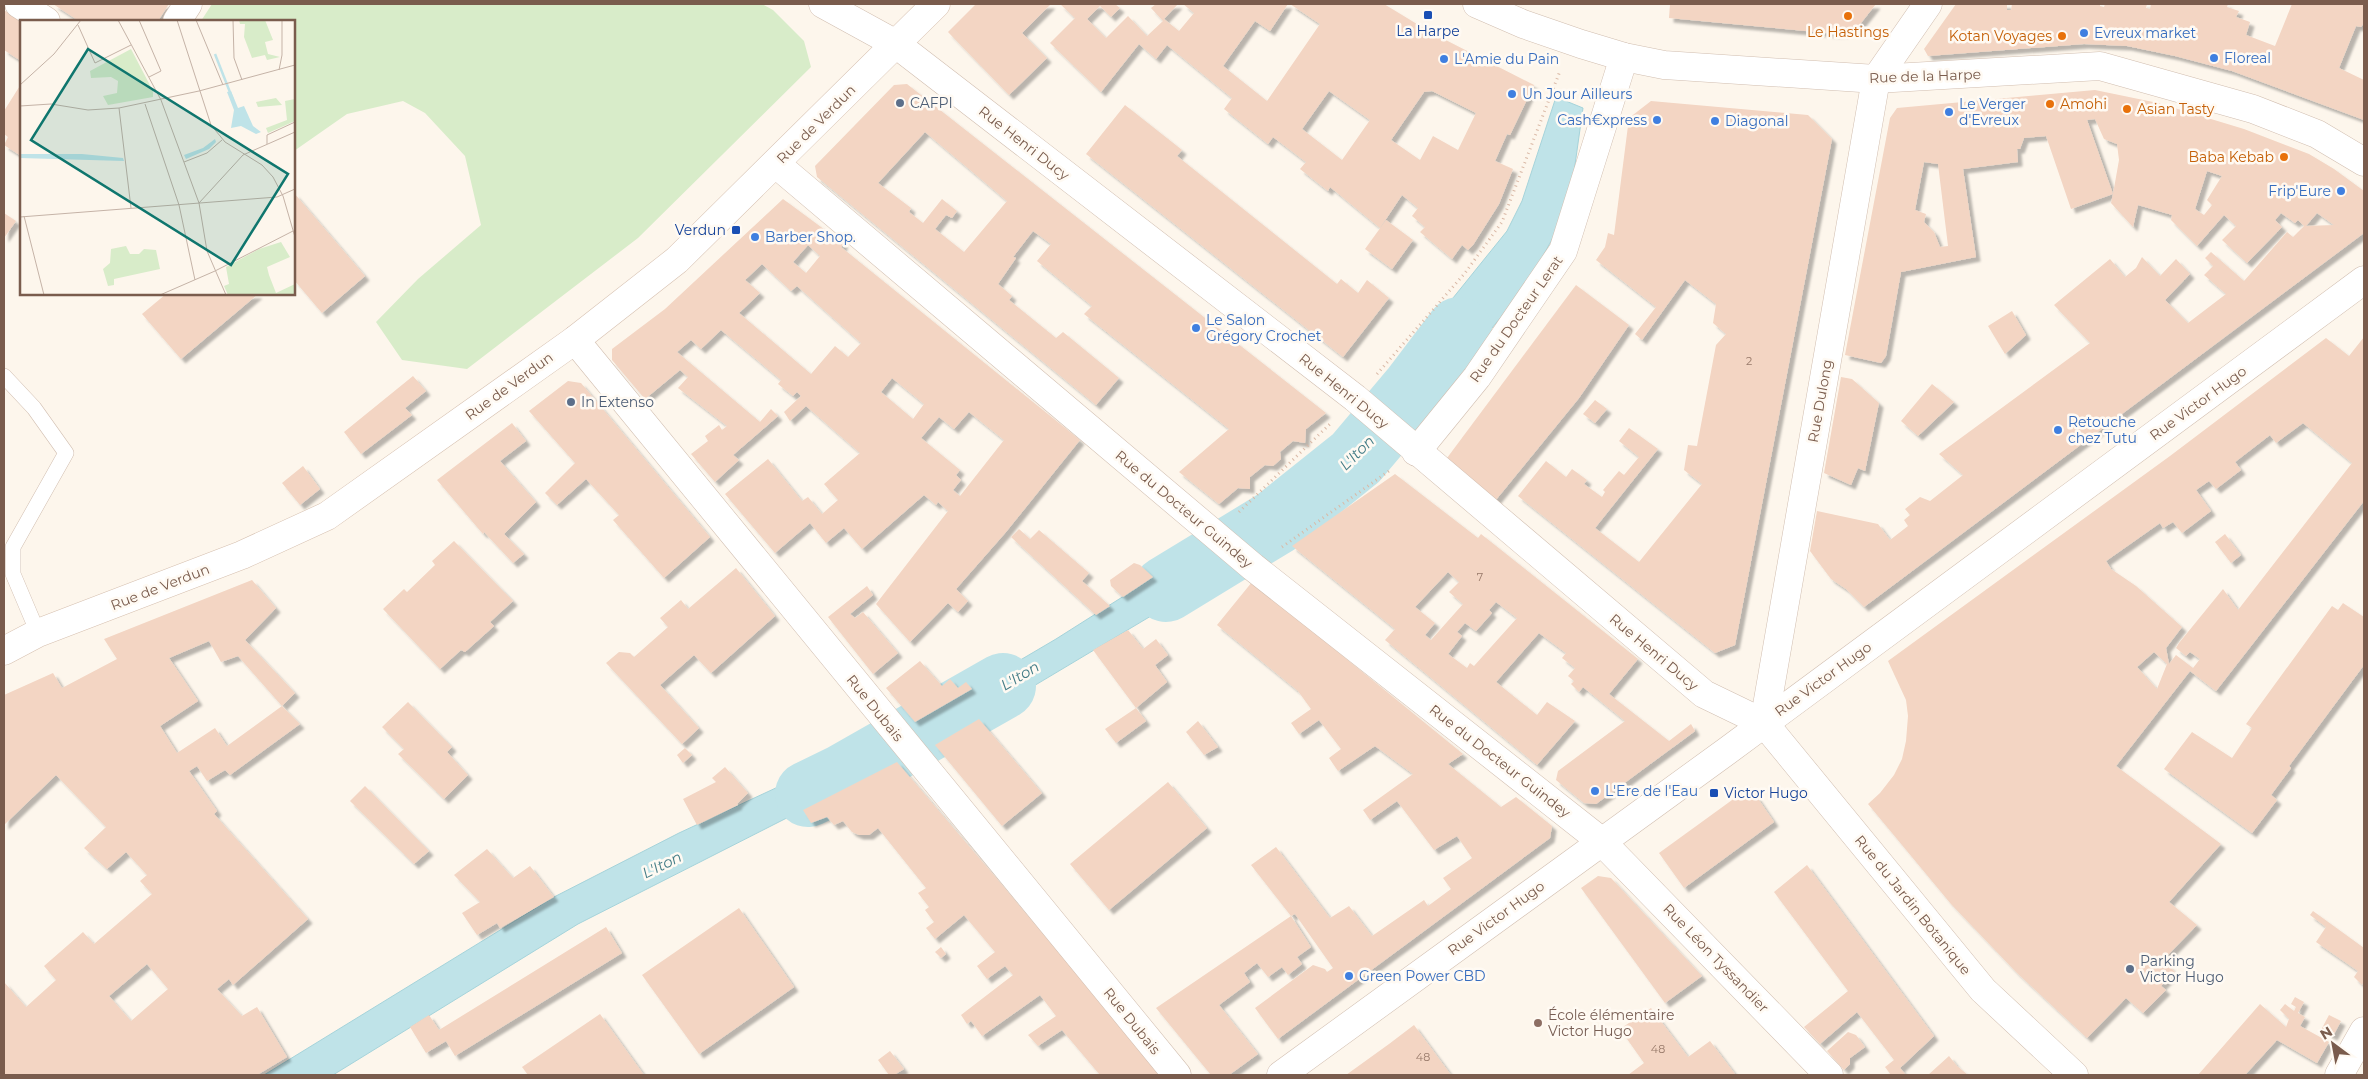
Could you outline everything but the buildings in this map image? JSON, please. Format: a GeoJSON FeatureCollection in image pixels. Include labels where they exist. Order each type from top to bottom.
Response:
{"type":"FeatureCollection","features":[{"type":"Feature","properties":{"kind":"street"},"geometry":{"type":"LineString","coordinates":[[19,4],[44,20]]}},
{"type":"Feature","properties":{"kind":"street"},"geometry":{"type":"LineString","coordinates":[[179,20],[188,4]]}},
{"type":"Feature","properties":{"kind":"street","name":"Rue Henri Ducy"},"geometry":{"type":"LineString","coordinates":[[823,4],[896,44],[1355,398],[1416,452],[1704,694],[1764,723]]}},
{"type":"Feature","properties":{"kind":"street","name":"Rue de Verdun"},"geometry":{"type":"LineString","coordinates":[[4,651],[38,633],[259,548],[328,516],[575,340],[677,260],[936,4]]}},
{"type":"Feature","properties":{"kind":"street","name":"Rue de la Harpe"},"geometry":{"type":"LineString","coordinates":[[1477,4],[1523,24],[1624,57],[1664,65],[1876,79],[2100,66],[2253,109],[2317,134],[2364,162]]}},
{"type":"Feature","properties":{"kind":"street"},"geometry":{"type":"LineString","coordinates":[[1876,79],[1928,4]]}},
{"type":"Feature","properties":{"kind":"street","name":"Rue du Docteur Lerat"},"geometry":{"type":"LineString","coordinates":[[1416,452],[1477,377],[1563,251],[1624,57]]}},
{"type":"Feature","properties":{"kind":"street","name":"Rue Dulong"},"geometry":{"type":"LineString","coordinates":[[1764,723],[1876,79]]}},
{"type":"Feature","properties":{"kind":"street","name":"Rue du Docteur Guindey"},"geometry":{"type":"LineString","coordinates":[[776,164],[1252,567],[1601,841]]}},
{"type":"Feature","properties":{"kind":"street","name":"Rue Victor Hugo"},"geometry":{"type":"LineString","coordinates":[[1281,1075],[1764,723],[2364,280]]}},
{"type":"Feature","properties":{"kind":"street","name":"Rue Dubais"},"geometry":{"type":"LineString","coordinates":[[575,340],[1177,1075]]}},
{"type":"Feature","properties":{"kind":"street","name":"Rue du Jardin Botanique"},"geometry":{"type":"LineString","coordinates":[[1764,723],[1983,990],[2074,1075]]}},
{"type":"Feature","properties":{"kind":"street","name":"Rue Léon Tyssandier"},"geometry":{"type":"LineString","coordinates":[[1601,841],[1829,1075]]}},
{"type":"Feature","properties":{"kind":"street"},"geometry":{"type":"LineString","coordinates":[[2339,1075],[2364,1031]]}},
{"type":"Feature","properties":{"kind":"lane"},"geometry":{"type":"LineString","coordinates":[[4,376],[34,408],[66,453],[13,546],[13,574],[38,633]]}},
{"type":"Feature","properties":{"kind":"path"},"geometry":{"type":"LineString","coordinates":[[1214,534],[1280,474],[1355,398],[1465,274],[1502,222],[1561,68]]}},
{"type":"Feature","properties":{"kind":"path"},"geometry":{"type":"LineString","coordinates":[[1252,567],[1416,452]]}},
{"type":"Feature","properties":{"kind":"green space"},"geometry":{"type":"Polygon","coordinates":[[[212,4],[762,4],[773,10],[804,41],[811,67],[638,238],[467,369],[402,360],[376,322],[418,279],[481,225],[465,156],[425,113],[403,101],[347,114],[295,150],[295,20],[202,20],[212,4]]]}},
{"type":"Feature","properties":{"kind":"water"},"geometry":{"type":"Polygon","coordinates":[[[1556,97],[1583,108],[1571,193],[1556,232],[1519,295],[1419,417],[1382,386],[1507,231],[1522,201],[1556,97]]]}},
{"type":"Feature","properties":{"kind":"water"},"geometry":{"type":"Polygon","coordinates":[[[1346,430],[1385,460],[1268,544],[1241,523],[1277,492],[1275,489],[1346,430]]]}},
{"type":"Feature","properties":{"kind":"water"},"geometry":{"type":"Polygon","coordinates":[[[1208,546],[1233,567],[935,745],[915,722],[1056,639],[1165,570],[1208,546]]]}},
{"type":"Feature","properties":{"kind":"water"},"geometry":{"type":"Polygon","coordinates":[[[879,740],[897,762],[578,924],[333,1075],[264,1075],[554,897],[679,833],[879,740]]]}},
{"type":"Feature","properties":{"kind":"waterway","name":"L'Iton"},"geometry":{"type":"LineString","coordinates":[[1166,589],[1276,522],[1356,458],[1415,388],[1459,330]]}},
{"type":"Feature","properties":{"kind":"waterway","name":"L'Iton"},"geometry":{"type":"LineString","coordinates":[[808,794],[843,777],[1003,686]]}},
{"type":"Feature","properties":{"kind":"place","name":"La Harpe"},"geometry":{"type":"Point","coordinates":[1428,15]}},
{"type":"Feature","properties":{"kind":"place","name":"Le Hastings"},"geometry":{"type":"Point","coordinates":[1848,16]}},
{"type":"Feature","properties":{"kind":"place","name":"Evreux market"},"geometry":{"type":"Point","coordinates":[2084,33]}},
{"type":"Feature","properties":{"kind":"place","name":"Kotan Voyages"},"geometry":{"type":"Point","coordinates":[2062,36]}},
{"type":"Feature","properties":{"kind":"place","name":"Floreal"},"geometry":{"type":"Point","coordinates":[2214,58]}},
{"type":"Feature","properties":{"kind":"place","name":"L'Amie du Pain"},"geometry":{"type":"Point","coordinates":[1444,59]}},
{"type":"Feature","properties":{"kind":"place","name":"Un Jour Ailleurs"},"geometry":{"type":"Point","coordinates":[1512,94]}},
{"type":"Feature","properties":{"kind":"place","name":"CAFPI"},"geometry":{"type":"Point","coordinates":[900,103]}},
{"type":"Feature","properties":{"kind":"place","name":"Amohi"},"geometry":{"type":"Point","coordinates":[2050,104]}},
{"type":"Feature","properties":{"kind":"place","name":"Asian Tasty"},"geometry":{"type":"Point","coordinates":[2127,109]}},
{"type":"Feature","properties":{"kind":"place","name":"Le Verger d'Evreux"},"geometry":{"type":"Point","coordinates":[1949,112]}},
{"type":"Feature","properties":{"kind":"place","name":"Cash€xpress"},"geometry":{"type":"Point","coordinates":[1657,120]}},
{"type":"Feature","properties":{"kind":"place","name":"Diagonal"},"geometry":{"type":"Point","coordinates":[1715,121]}},
{"type":"Feature","properties":{"kind":"place","name":"Baba Kebab"},"geometry":{"type":"Point","coordinates":[2284,157]}},
{"type":"Feature","properties":{"kind":"place","name":"Frip'Eure"},"geometry":{"type":"Point","coordinates":[2341,191]}},
{"type":"Feature","properties":{"kind":"place","name":"Verdun"},"geometry":{"type":"Point","coordinates":[736,230]}},
{"type":"Feature","properties":{"kind":"place","name":"Barber Shop."},"geometry":{"type":"Point","coordinates":[755,237]}},
{"type":"Feature","properties":{"kind":"place","name":"Le Salon Grégory Crochet"},"geometry":{"type":"Point","coordinates":[1196,328]}},
{"type":"Feature","properties":{"kind":"place","name":"In Extenso"},"geometry":{"type":"Point","coordinates":[571,402]}},
{"type":"Feature","properties":{"kind":"place","name":"Retouche chez Tutu"},"geometry":{"type":"Point","coordinates":[2058,430]}},
{"type":"Feature","properties":{"kind":"place","name":"L'Ere de l'Eau"},"geometry":{"type":"Point","coordinates":[1595,791]}},
{"type":"Feature","properties":{"kind":"place","name":"Victor Hugo"},"geometry":{"type":"Point","coordinates":[1714,793]}},
{"type":"Feature","properties":{"kind":"place","name":"Parking Victor Hugo"},"geometry":{"type":"Point","coordinates":[2130,969]}},
{"type":"Feature","properties":{"kind":"place","name":"Green Power CBD"},"geometry":{"type":"Point","coordinates":[1349,976]}},
{"type":"Feature","properties":{"kind":"place","name":"École élémentaire Victor Hugo"},"geometry":{"type":"Point","coordinates":[1538,1023]}}]}
